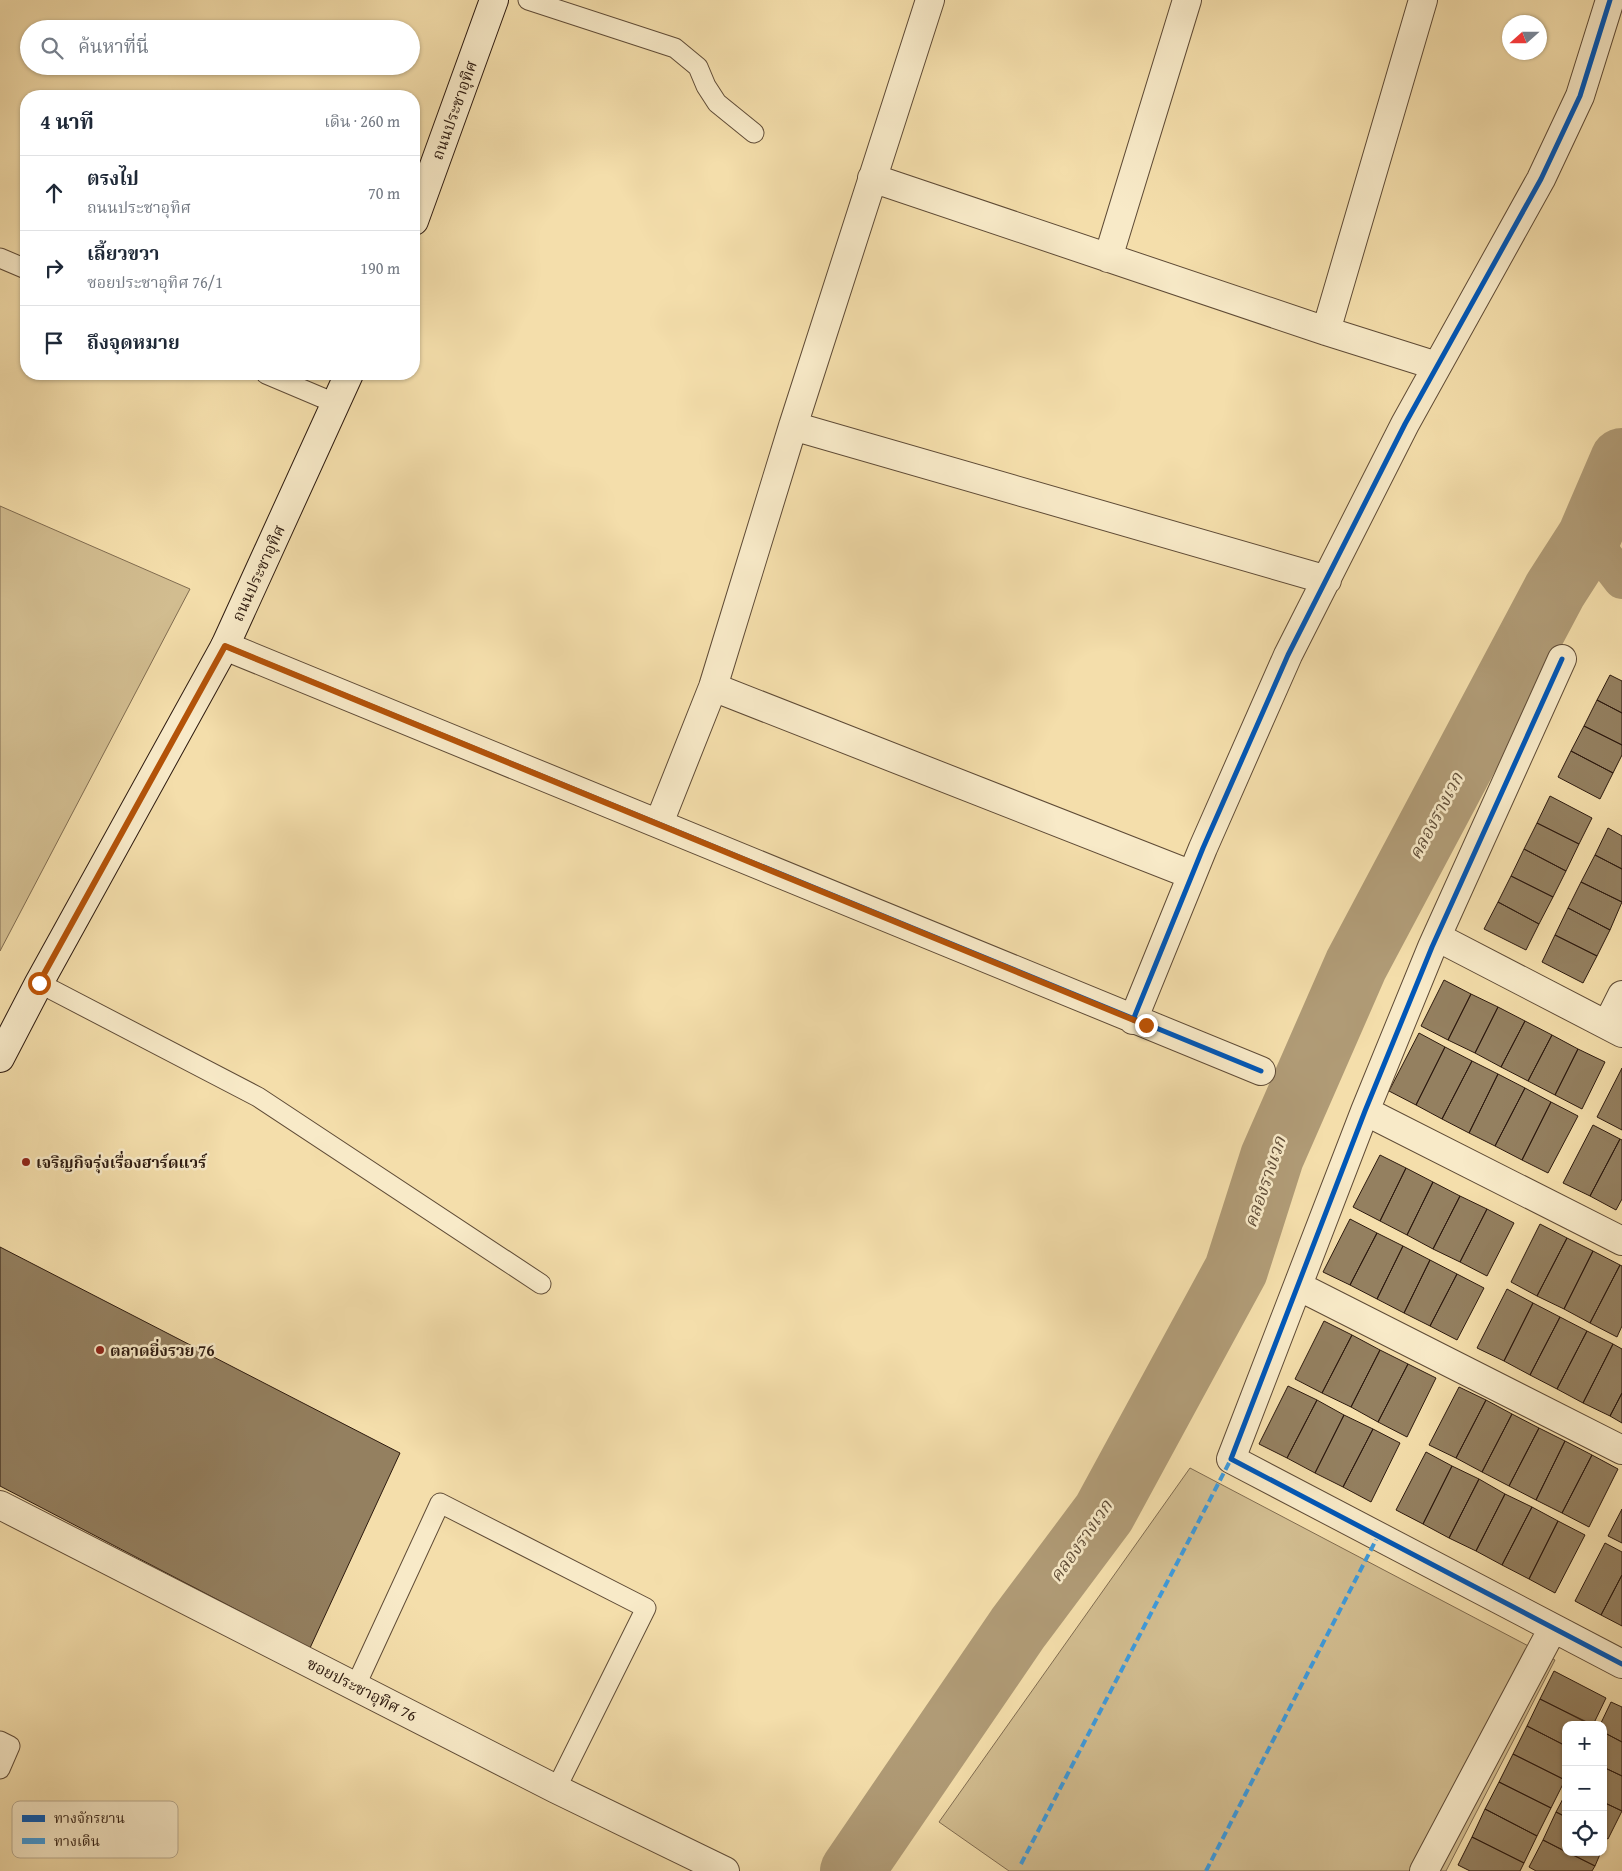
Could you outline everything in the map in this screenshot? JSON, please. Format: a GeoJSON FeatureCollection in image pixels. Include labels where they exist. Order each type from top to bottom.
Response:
{"type":"FeatureCollection","features":[{"type":"Feature","properties":{"kind":"street","name":"ถนนประชาอุทิศ"},"geometry":{"type":"LineString","coordinates":[[420,204],[494,0]]}},
{"type":"Feature","properties":{"kind":"street"},"geometry":{"type":"LineString","coordinates":[[659,823],[713,687],[793,426],[930,0]]}},
{"type":"Feature","properties":{"kind":"street"},"geometry":{"type":"LineString","coordinates":[[1108,258],[1187,0]]}},
{"type":"Feature","properties":{"kind":"street"},"geometry":{"type":"LineString","coordinates":[[1326,331],[1423,0]]}},
{"type":"Feature","properties":{"kind":"street"},"geometry":{"type":"LineString","coordinates":[[1133,1020],[1192,875],[1288,655],[1405,424],[1545,170],[1580,96],[1610,0]]}},
{"type":"Feature","properties":{"kind":"street"},"geometry":{"type":"LineString","coordinates":[[872,178],[1326,331],[1437,366]]}},
{"type":"Feature","properties":{"kind":"street","name":"ถนนประชาอุทิศ"},"geometry":{"type":"LineString","coordinates":[[0,1058],[39,983],[225,646],[346,380]]}},
{"type":"Feature","properties":{"kind":"street"},"geometry":{"type":"LineString","coordinates":[[793,426],[1327,580]]}},
{"type":"Feature","properties":{"kind":"street"},"geometry":{"type":"LineString","coordinates":[[225,646],[1261,1071]]}},
{"type":"Feature","properties":{"kind":"street"},"geometry":{"type":"LineString","coordinates":[[1562,659],[1437,937],[1365,1111],[1231,1459],[1622,1664]]}},
{"type":"Feature","properties":{"kind":"street"},"geometry":{"type":"LineString","coordinates":[[713,687],[1192,875]]}},
{"type":"Feature","properties":{"kind":"street"},"geometry":{"type":"LineString","coordinates":[[1437,937],[1615,1029],[1622,995]]}},
{"type":"Feature","properties":{"kind":"street"},"geometry":{"type":"LineString","coordinates":[[1365,1111],[1622,1241]]}},
{"type":"Feature","properties":{"kind":"street"},"geometry":{"type":"LineString","coordinates":[[1298,1286],[1622,1450]]}},
{"type":"Feature","properties":{"kind":"street","name":"ซอยประชาอุทิศ 76"},"geometry":{"type":"LineString","coordinates":[[0,1504],[556,1789],[725,1871]]}},
{"type":"Feature","properties":{"kind":"street"},"geometry":{"type":"LineString","coordinates":[[1424,1871],[1553,1628]]}},
{"type":"Feature","properties":{"kind":"lane"},"geometry":{"type":"LineString","coordinates":[[528,0],[675,48],[698,67],[706,86],[717,103],[754,133]]}},
{"type":"Feature","properties":{"kind":"lane"},"geometry":{"type":"LineString","coordinates":[[0,258],[20,266]]}},
{"type":"Feature","properties":{"kind":"lane"},"geometry":{"type":"LineString","coordinates":[[280,380],[336,404]]}},
{"type":"Feature","properties":{"kind":"lane"},"geometry":{"type":"LineString","coordinates":[[39,983],[258,1097],[541,1284]]}},
{"type":"Feature","properties":{"kind":"lane"},"geometry":{"type":"LineString","coordinates":[[356,1686],[440,1503],[646,1608],[556,1789]]}},
{"type":"Feature","properties":{"kind":"lane"},"geometry":{"type":"LineString","coordinates":[[0,1741],[10,1746],[0,1769]]}},
{"type":"Feature","properties":{"kind":"shaded area"},"geometry":{"type":"Polygon","coordinates":[[[0,506],[190,589],[0,951],[0,506]]]}},
{"type":"Feature","properties":{"kind":"shaded area"},"geometry":{"type":"Polygon","coordinates":[[[1190,1468],[1555,1660],[1446,1871],[1009,1871],[939,1822],[1190,1468]]]}},
{"type":"Feature","properties":{"kind":"building"},"geometry":{"type":"Polygon","coordinates":[[[1610,675],[1622,681],[1622,713],[1597,700],[1610,675]]]}},
{"type":"Feature","properties":{"kind":"building"},"geometry":{"type":"Polygon","coordinates":[[[1597,700],[1622,713],[1622,745],[1584,726],[1597,700]]]}},
{"type":"Feature","properties":{"kind":"building"},"geometry":{"type":"Polygon","coordinates":[[[1584,726],[1622,745],[1622,755],[1613,773],[1571,751],[1584,726]]]}},
{"type":"Feature","properties":{"kind":"building"},"geometry":{"type":"Polygon","coordinates":[[[1571,751],[1613,773],[1600,799],[1558,777],[1571,751]]]}},
{"type":"Feature","properties":{"kind":"building"},"geometry":{"type":"Polygon","coordinates":[[[1550,796],[1592,818],[1579,844],[1537,823],[1550,796]]]}},
{"type":"Feature","properties":{"kind":"building"},"geometry":{"type":"Polygon","coordinates":[[[1537,823],[1579,844],[1566,871],[1524,849],[1537,823]]]}},
{"type":"Feature","properties":{"kind":"building"},"geometry":{"type":"Polygon","coordinates":[[[1608,828],[1622,836],[1622,869],[1595,855],[1608,828]]]}},
{"type":"Feature","properties":{"kind":"building"},"geometry":{"type":"Polygon","coordinates":[[[1524,849],[1566,871],[1553,897],[1511,876],[1524,849]]]}},
{"type":"Feature","properties":{"kind":"building"},"geometry":{"type":"Polygon","coordinates":[[[1595,855],[1622,869],[1622,902],[1581,882],[1595,855]]]}},
{"type":"Feature","properties":{"kind":"building"},"geometry":{"type":"Polygon","coordinates":[[[1511,876],[1553,897],[1539,924],[1498,902],[1511,876]]]}},
{"type":"Feature","properties":{"kind":"building"},"geometry":{"type":"Polygon","coordinates":[[[1581,882],[1622,902],[1610,930],[1568,908],[1581,882]]]}},
{"type":"Feature","properties":{"kind":"building"},"geometry":{"type":"Polygon","coordinates":[[[1498,902],[1539,924],[1526,950],[1484,929],[1498,902]]]}},
{"type":"Feature","properties":{"kind":"building"},"geometry":{"type":"Polygon","coordinates":[[[1568,908],[1610,930],[1597,956],[1555,935],[1568,908]]]}},
{"type":"Feature","properties":{"kind":"building"},"geometry":{"type":"Polygon","coordinates":[[[1555,935],[1597,956],[1583,983],[1542,962],[1555,935]]]}},
{"type":"Feature","properties":{"kind":"building"},"geometry":{"type":"Polygon","coordinates":[[[1444,980],[1471,994],[1448,1040],[1421,1026],[1444,980]]]}},
{"type":"Feature","properties":{"kind":"building"},"geometry":{"type":"Polygon","coordinates":[[[1471,994],[1498,1007],[1475,1053],[1448,1040],[1471,994]]]}},
{"type":"Feature","properties":{"kind":"building"},"geometry":{"type":"Polygon","coordinates":[[[1498,1007],[1525,1021],[1501,1067],[1475,1053],[1498,1007]]]}},
{"type":"Feature","properties":{"kind":"building"},"geometry":{"type":"Polygon","coordinates":[[[1525,1021],[1552,1035],[1528,1081],[1501,1067],[1525,1021]]]}},
{"type":"Feature","properties":{"kind":"building"},"geometry":{"type":"Polygon","coordinates":[[[1419,1033],[1445,1047],[1416,1105],[1389,1091],[1419,1033]]]}},
{"type":"Feature","properties":{"kind":"building"},"geometry":{"type":"Polygon","coordinates":[[[1552,1035],[1578,1049],[1555,1095],[1528,1081],[1552,1035]]]}},
{"type":"Feature","properties":{"kind":"building"},"geometry":{"type":"Polygon","coordinates":[[[1445,1047],[1472,1061],[1442,1119],[1416,1105],[1445,1047]]]}},
{"type":"Feature","properties":{"kind":"building"},"geometry":{"type":"Polygon","coordinates":[[[1578,1049],[1605,1062],[1582,1109],[1555,1095],[1578,1049]]]}},
{"type":"Feature","properties":{"kind":"building"},"geometry":{"type":"Polygon","coordinates":[[[1472,1061],[1498,1074],[1469,1133],[1442,1119],[1472,1061]]]}},
{"type":"Feature","properties":{"kind":"building"},"geometry":{"type":"Polygon","coordinates":[[[1622,1068],[1622,1130],[1597,1117],[1622,1068]]]}},
{"type":"Feature","properties":{"kind":"building"},"geometry":{"type":"Polygon","coordinates":[[[1498,1074],[1525,1088],[1495,1146],[1469,1133],[1498,1074]]]}},
{"type":"Feature","properties":{"kind":"building"},"geometry":{"type":"Polygon","coordinates":[[[1525,1088],[1551,1102],[1522,1160],[1495,1146],[1525,1088]]]}},
{"type":"Feature","properties":{"kind":"building"},"geometry":{"type":"Polygon","coordinates":[[[1551,1102],[1578,1116],[1548,1173],[1522,1160],[1551,1102]]]}},
{"type":"Feature","properties":{"kind":"building"},"geometry":{"type":"Polygon","coordinates":[[[1593,1125],[1620,1139],[1590,1196],[1563,1183],[1593,1125]]]}},
{"type":"Feature","properties":{"kind":"building"},"geometry":{"type":"Polygon","coordinates":[[[1620,1139],[1622,1140],[1622,1199],[1616,1210],[1590,1196],[1620,1139]]]}},
{"type":"Feature","properties":{"kind":"building"},"geometry":{"type":"Polygon","coordinates":[[[1380,1155],[1406,1168],[1380,1221],[1353,1207],[1380,1155]]]}},
{"type":"Feature","properties":{"kind":"building"},"geometry":{"type":"Polygon","coordinates":[[[1406,1168],[1433,1182],[1407,1235],[1380,1221],[1406,1168]]]}},
{"type":"Feature","properties":{"kind":"building"},"geometry":{"type":"Polygon","coordinates":[[[1433,1182],[1460,1196],[1433,1249],[1407,1235],[1433,1182]]]}},
{"type":"Feature","properties":{"kind":"building"},"geometry":{"type":"Polygon","coordinates":[[[1460,1196],[1487,1209],[1460,1262],[1433,1249],[1460,1196]]]}},
{"type":"Feature","properties":{"kind":"building"},"geometry":{"type":"Polygon","coordinates":[[[1487,1209],[1514,1223],[1487,1276],[1460,1262],[1487,1209]]]}},
{"type":"Feature","properties":{"kind":"building"},"geometry":{"type":"Polygon","coordinates":[[[1350,1219],[1377,1233],[1350,1285],[1323,1272],[1350,1219]]]}},
{"type":"Feature","properties":{"kind":"building"},"geometry":{"type":"Polygon","coordinates":[[[1540,1224],[1567,1238],[1537,1296],[1511,1282],[1540,1224]]]}},
{"type":"Feature","properties":{"kind":"building"},"geometry":{"type":"Polygon","coordinates":[[[1377,1233],[1403,1246],[1377,1299],[1350,1285],[1377,1233]]]}},
{"type":"Feature","properties":{"kind":"building"},"geometry":{"type":"Polygon","coordinates":[[[1567,1238],[1593,1251],[1564,1309],[1537,1296],[1567,1238]]]}},
{"type":"Feature","properties":{"kind":"building"},"geometry":{"type":"Polygon","coordinates":[[[1403,1246],[1430,1260],[1404,1313],[1377,1299],[1403,1246]]]}},
{"type":"Feature","properties":{"kind":"building","name":"ตลาดยิ่งรวย 76"},"geometry":{"type":"Polygon","coordinates":[[[0,1247],[400,1453],[310,1648],[0,1486],[0,1247]]]}},
{"type":"Feature","properties":{"kind":"building"},"geometry":{"type":"Polygon","coordinates":[[[1593,1251],[1620,1265],[1590,1323],[1564,1309],[1593,1251]]]}},
{"type":"Feature","properties":{"kind":"building"},"geometry":{"type":"Polygon","coordinates":[[[1430,1260],[1457,1274],[1430,1326],[1404,1313],[1430,1260]]]}},
{"type":"Feature","properties":{"kind":"building"},"geometry":{"type":"Polygon","coordinates":[[[1620,1265],[1622,1266],[1622,1326],[1617,1337],[1590,1323],[1620,1265]]]}},
{"type":"Feature","properties":{"kind":"building"},"geometry":{"type":"Polygon","coordinates":[[[1457,1274],[1484,1288],[1457,1340],[1430,1326],[1457,1274]]]}},
{"type":"Feature","properties":{"kind":"building"},"geometry":{"type":"Polygon","coordinates":[[[1507,1289],[1533,1303],[1504,1361],[1477,1348],[1507,1289]]]}},
{"type":"Feature","properties":{"kind":"building"},"geometry":{"type":"Polygon","coordinates":[[[1533,1303],[1560,1317],[1530,1375],[1504,1361],[1533,1303]]]}},
{"type":"Feature","properties":{"kind":"building"},"geometry":{"type":"Polygon","coordinates":[[[1560,1317],[1587,1331],[1557,1389],[1530,1375],[1560,1317]]]}},
{"type":"Feature","properties":{"kind":"building"},"geometry":{"type":"Polygon","coordinates":[[[1324,1321],[1352,1335],[1322,1393],[1295,1379],[1324,1321]]]}},
{"type":"Feature","properties":{"kind":"building"},"geometry":{"type":"Polygon","coordinates":[[[1587,1331],[1613,1344],[1583,1403],[1557,1389],[1587,1331]]]}},
{"type":"Feature","properties":{"kind":"building"},"geometry":{"type":"Polygon","coordinates":[[[1352,1335],[1380,1350],[1351,1407],[1322,1393],[1352,1335]]]}},
{"type":"Feature","properties":{"kind":"building"},"geometry":{"type":"Polygon","coordinates":[[[1613,1344],[1622,1349],[1622,1393],[1610,1416],[1583,1403],[1613,1344]]]}},
{"type":"Feature","properties":{"kind":"building"},"geometry":{"type":"Polygon","coordinates":[[[1380,1350],[1408,1364],[1378,1422],[1351,1407],[1380,1350]]]}},
{"type":"Feature","properties":{"kind":"building"},"geometry":{"type":"Polygon","coordinates":[[[1408,1364],[1436,1378],[1407,1437],[1378,1422],[1408,1364]]]}},
{"type":"Feature","properties":{"kind":"building"},"geometry":{"type":"Polygon","coordinates":[[[1288,1386],[1317,1400],[1287,1458],[1259,1444],[1288,1386]]]}},
{"type":"Feature","properties":{"kind":"building"},"geometry":{"type":"Polygon","coordinates":[[[1459,1387],[1486,1400],[1456,1458],[1429,1445],[1459,1387]]]}},
{"type":"Feature","properties":{"kind":"building"},"geometry":{"type":"Polygon","coordinates":[[[1622,1393],[1622,1423],[1610,1416],[1622,1393]]]}},
{"type":"Feature","properties":{"kind":"building"},"geometry":{"type":"Polygon","coordinates":[[[1317,1400],[1344,1415],[1315,1473],[1287,1458],[1317,1400]]]}},
{"type":"Feature","properties":{"kind":"building"},"geometry":{"type":"Polygon","coordinates":[[[1486,1400],[1512,1414],[1482,1472],[1456,1458],[1486,1400]]]}},
{"type":"Feature","properties":{"kind":"building"},"geometry":{"type":"Polygon","coordinates":[[[1512,1414],[1539,1428],[1509,1486],[1482,1472],[1512,1414]]]}},
{"type":"Feature","properties":{"kind":"building"},"geometry":{"type":"Polygon","coordinates":[[[1344,1415],[1373,1429],[1343,1487],[1315,1473],[1344,1415]]]}},
{"type":"Feature","properties":{"kind":"building"},"geometry":{"type":"Polygon","coordinates":[[[1539,1428],[1565,1441],[1536,1500],[1509,1486],[1539,1428]]]}},
{"type":"Feature","properties":{"kind":"building"},"geometry":{"type":"Polygon","coordinates":[[[1373,1429],[1400,1443],[1371,1502],[1343,1487],[1373,1429]]]}},
{"type":"Feature","properties":{"kind":"building"},"geometry":{"type":"Polygon","coordinates":[[[1565,1441],[1592,1455],[1562,1513],[1536,1500],[1565,1441]]]}},
{"type":"Feature","properties":{"kind":"building"},"geometry":{"type":"Polygon","coordinates":[[[1426,1452],[1452,1466],[1423,1524],[1396,1510],[1426,1452]]]}},
{"type":"Feature","properties":{"kind":"building"},"geometry":{"type":"Polygon","coordinates":[[[1592,1455],[1618,1469],[1589,1527],[1562,1513],[1592,1455]]]}},
{"type":"Feature","properties":{"kind":"building"},"geometry":{"type":"Polygon","coordinates":[[[1452,1466],[1479,1479],[1449,1538],[1423,1524],[1452,1466]]]}},
{"type":"Feature","properties":{"kind":"building"},"geometry":{"type":"Polygon","coordinates":[[[1479,1479],[1505,1494],[1476,1551],[1449,1538],[1479,1479]]]}},
{"type":"Feature","properties":{"kind":"building"},"geometry":{"type":"Polygon","coordinates":[[[1505,1494],[1532,1507],[1502,1565],[1476,1551],[1505,1494]]]}},
{"type":"Feature","properties":{"kind":"building"},"geometry":{"type":"Polygon","coordinates":[[[1532,1507],[1558,1521],[1529,1579],[1502,1565],[1532,1507]]]}},
{"type":"Feature","properties":{"kind":"building"},"geometry":{"type":"Polygon","coordinates":[[[1622,1509],[1622,1543],[1608,1536],[1622,1509]]]}},
{"type":"Feature","properties":{"kind":"building"},"geometry":{"type":"Polygon","coordinates":[[[1558,1521],[1585,1535],[1555,1593],[1529,1579],[1558,1521]]]}},
{"type":"Feature","properties":{"kind":"building"},"geometry":{"type":"Polygon","coordinates":[[[1605,1543],[1622,1552],[1622,1575],[1601,1615],[1575,1601],[1605,1543]]]}},
{"type":"Feature","properties":{"kind":"building"},"geometry":{"type":"Polygon","coordinates":[[[1622,1575],[1622,1626],[1601,1615],[1622,1575]]]}},
{"type":"Feature","properties":{"kind":"building"},"geometry":{"type":"Polygon","coordinates":[[[1554,1671],[1606,1698],[1595,1721],[1585,1721],[1540,1699],[1554,1671]]]}},
{"type":"Feature","properties":{"kind":"building"},"geometry":{"type":"Polygon","coordinates":[[[1540,1699],[1583,1721],[1562,1721],[1562,1744],[1527,1726],[1540,1699]]]}},
{"type":"Feature","properties":{"kind":"building"},"geometry":{"type":"Polygon","coordinates":[[[1611,1702],[1622,1707],[1622,1742],[1607,1734],[1607,1721],[1602,1721],[1611,1702]]]}},
{"type":"Feature","properties":{"kind":"building"},"geometry":{"type":"Polygon","coordinates":[[[1527,1726],[1562,1744],[1562,1778],[1513,1754],[1527,1726]]]}},
{"type":"Feature","properties":{"kind":"building"},"geometry":{"type":"Polygon","coordinates":[[[1607,1734],[1622,1742],[1622,1776],[1607,1769],[1607,1734]]]}},
{"type":"Feature","properties":{"kind":"building"},"geometry":{"type":"Polygon","coordinates":[[[1513,1754],[1562,1778],[1562,1786],[1551,1808],[1499,1782],[1513,1754]]]}},
{"type":"Feature","properties":{"kind":"building"},"geometry":{"type":"Polygon","coordinates":[[[1607,1769],[1622,1776],[1622,1811],[1607,1804],[1607,1769]]]}},
{"type":"Feature","properties":{"kind":"building"},"geometry":{"type":"Polygon","coordinates":[[[1499,1782],[1551,1808],[1537,1836],[1485,1809],[1499,1782]]]}},
{"type":"Feature","properties":{"kind":"building"},"geometry":{"type":"Polygon","coordinates":[[[1562,1801],[1562,1815],[1556,1812],[1562,1801]]]}},
{"type":"Feature","properties":{"kind":"building"},"geometry":{"type":"Polygon","coordinates":[[[1607,1804],[1622,1811],[1607,1838],[1607,1804]]]}},
{"type":"Feature","properties":{"kind":"building"},"geometry":{"type":"Polygon","coordinates":[[[1485,1809],[1537,1836],[1524,1863],[1472,1837],[1485,1809]]]}},
{"type":"Feature","properties":{"kind":"building"},"geometry":{"type":"Polygon","coordinates":[[[1556,1812],[1562,1815],[1562,1850],[1543,1840],[1556,1812]]]}},
{"type":"Feature","properties":{"kind":"building"},"geometry":{"type":"Polygon","coordinates":[[[1472,1837],[1524,1863],[1520,1871],[1470,1871],[1458,1865],[1472,1837]]]}},
{"type":"Feature","properties":{"kind":"building"},"geometry":{"type":"Polygon","coordinates":[[[1543,1840],[1562,1850],[1562,1856],[1575,1856],[1595,1866],[1592,1871],[1536,1871],[1529,1867],[1543,1840]]]}},
{"type":"Feature","properties":{"kind":"building"},"geometry":{"type":"Polygon","coordinates":[[[1575,1856],[1599,1856],[1595,1866],[1575,1856]]]}},
{"type":"Feature","properties":{"kind":"waterway","name":"คลองรางเวก"},"geometry":{"type":"LineString","coordinates":[[852,1871],[1018,1628],[1104,1513],[1236,1270],[1272,1157],[1356,965],[1555,590],[1589,537],[1622,460]]}},
{"type":"Feature","properties":{"kind":"waterway"},"geometry":{"type":"LineString","coordinates":[[1589,537],[1622,580]]}},
{"type":"Feature","properties":{"kind":"marked path"},"geometry":{"type":"LineString","coordinates":[[1021,1864],[1231,1459]]}},
{"type":"Feature","properties":{"kind":"marked path"},"geometry":{"type":"LineString","coordinates":[[1206,1871],[1378,1536]]}},
{"type":"Feature","properties":{"kind":"cycle path"},"geometry":{"type":"LineString","coordinates":[[1133,1020],[1203,848],[1288,655],[1405,424],[1541,179],[1580,96],[1610,0]]}},
{"type":"Feature","properties":{"kind":"cycle path"},"geometry":{"type":"LineString","coordinates":[[225,646],[1261,1071]]}},
{"type":"Feature","properties":{"kind":"cycle path"},"geometry":{"type":"LineString","coordinates":[[1562,659],[1432,947],[1365,1111],[1231,1459],[1622,1664]]}},
{"type":"Feature","properties":{"kind":"place","name":"เจริญกิจรุ่งเรื่องฮาร์ดแวร์"},"geometry":{"type":"Point","coordinates":[26,1162]}},
{"type":"Feature","properties":{"kind":"place","name":"ตลาดยิ่งรวย 76"},"geometry":{"type":"Point","coordinates":[100,1350]}},
{"type":"Feature","properties":{"kind":"route"},"geometry":{"type":"LineString","coordinates":[[39,983],[225,646],[1146,1025]]}}]}
